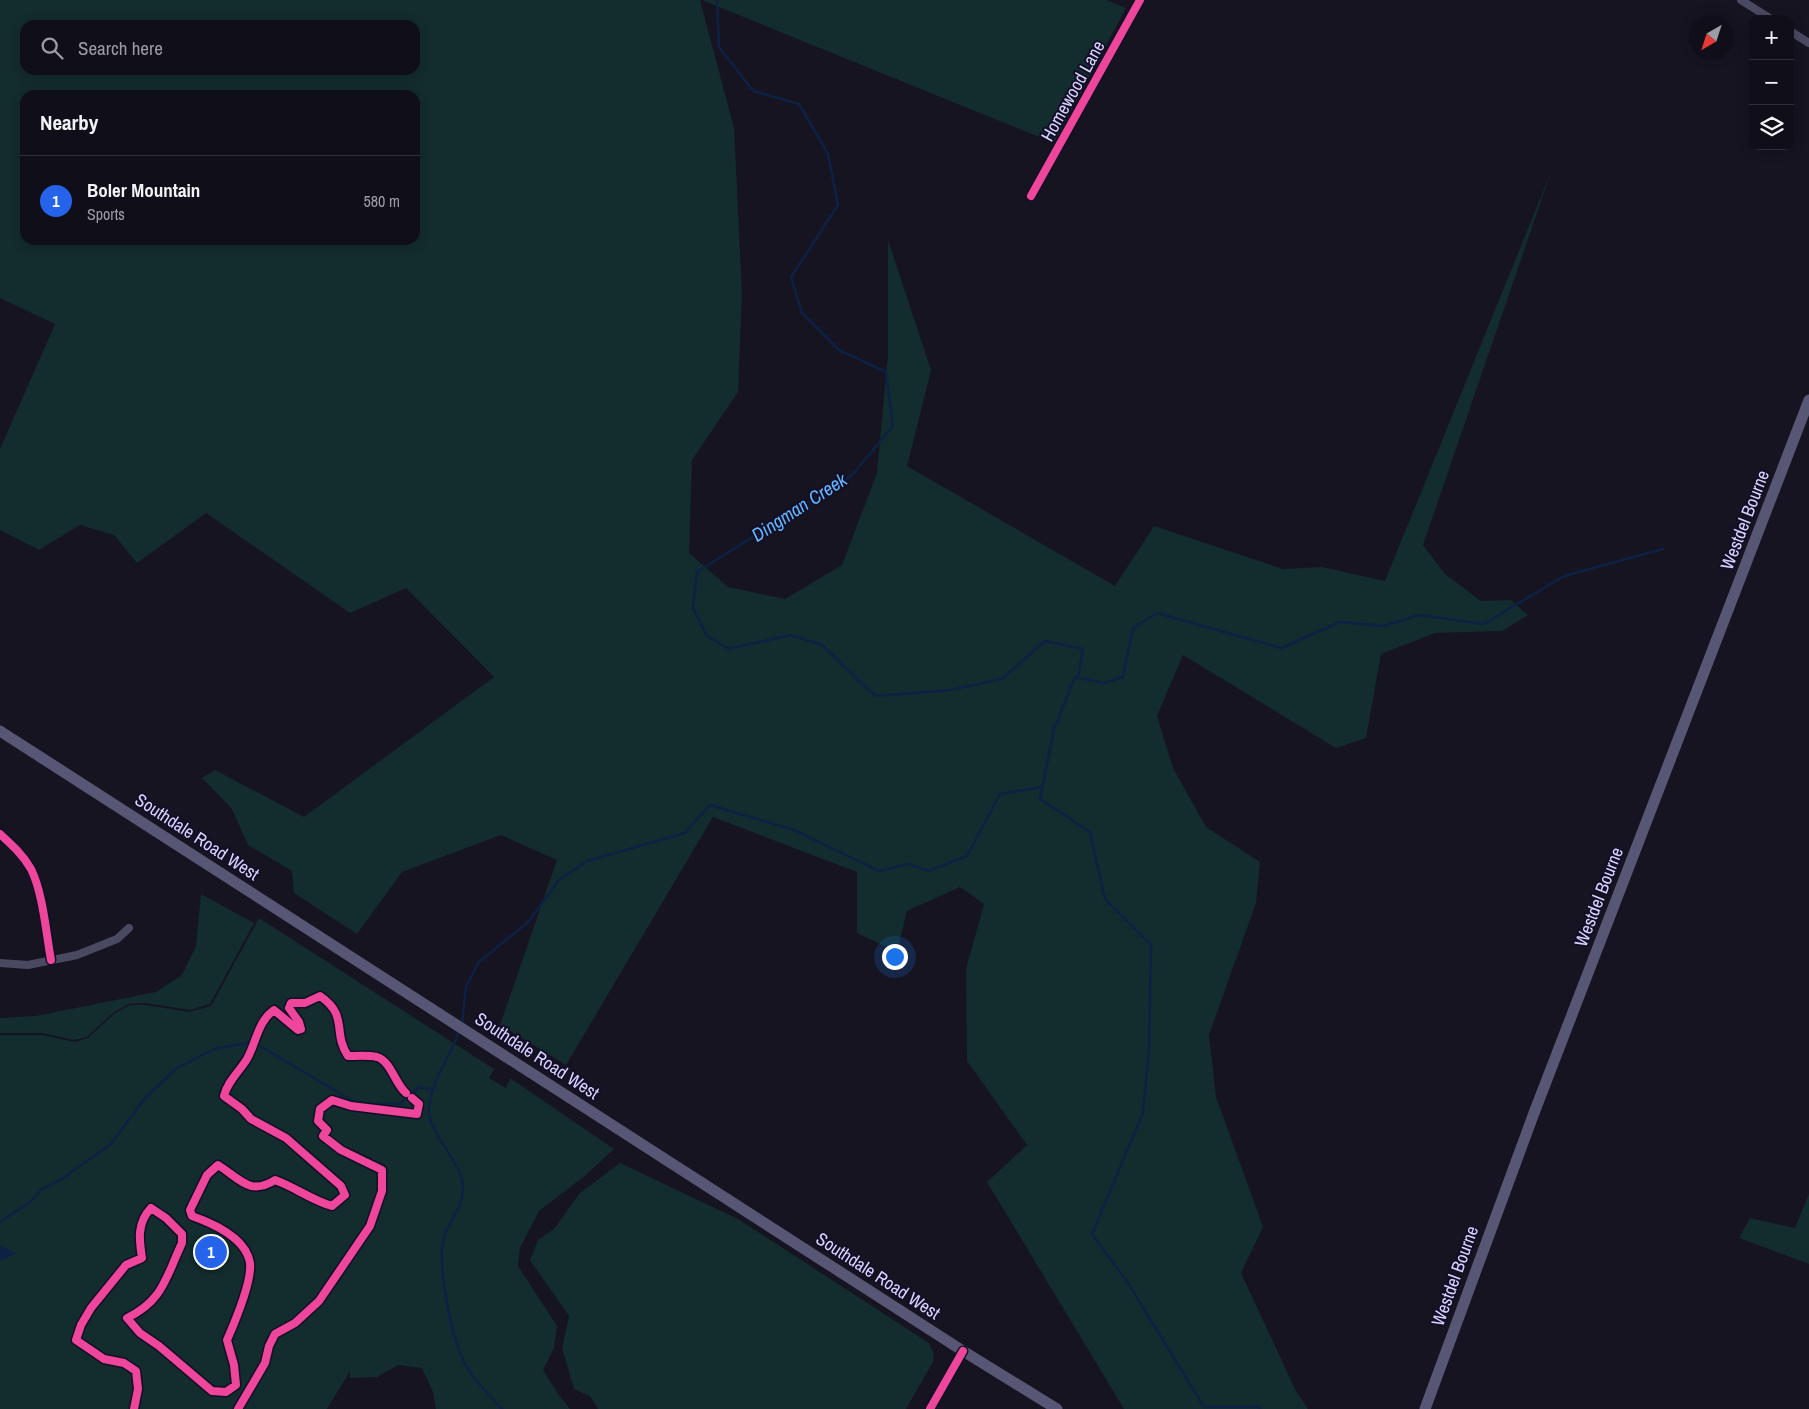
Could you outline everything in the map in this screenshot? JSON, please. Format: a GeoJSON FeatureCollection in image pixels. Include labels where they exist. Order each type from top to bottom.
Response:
{"type":"FeatureCollection","features":[{"type":"Feature","properties":{"kind":"main road","name":"Westdel Bourne"},"geometry":{"type":"LineString","coordinates":[[1424,1409],[1534,1113],[1809,400]]}},
{"type":"Feature","properties":{"kind":"main road","name":"Southdale Road West"},"geometry":{"type":"LineString","coordinates":[[0,731],[963,1351],[1057,1409]]}},
{"type":"Feature","properties":{"kind":"street","name":"Homewood Lane"},"geometry":{"type":"LineString","coordinates":[[1031,196],[1140,0]]}},
{"type":"Feature","properties":{"kind":"street"},"geometry":{"type":"LineString","coordinates":[[1741,0],[1765,15]]}},
{"type":"Feature","properties":{"kind":"street"},"geometry":{"type":"LineString","coordinates":[[1794,34],[1809,43]]}},
{"type":"Feature","properties":{"kind":"street"},"geometry":{"type":"LineString","coordinates":[[0,834],[20,853],[32,870],[51,960]]}},
{"type":"Feature","properties":{"kind":"street"},"geometry":{"type":"LineString","coordinates":[[0,962],[28,965],[77,955],[117,939],[128,928]]}},
{"type":"Feature","properties":{"kind":"street"},"geometry":{"type":"LineString","coordinates":[[930,1409],[963,1351]]}},
{"type":"Feature","properties":{"kind":"green space"},"geometry":{"type":"Polygon","coordinates":[[[0,0],[700,0],[734,128],[742,293],[738,392],[692,460],[689,553],[728,587],[785,599],[842,565],[877,473],[888,355],[888,240],[931,370],[907,466],[1115,586],[1154,526],[1283,569],[1322,567],[1385,581],[1551,172],[1423,545],[1445,574],[1481,601],[1511,600],[1528,615],[1502,631],[1435,633],[1381,654],[1366,738],[1336,748],[1183,655],[1157,716],[1173,768],[1206,827],[1260,862],[1256,903],[1209,1035],[1216,1097],[1263,1227],[1241,1273],[1296,1391],[1308,1409],[1124,1409],[987,1182],[1027,1145],[967,1061],[966,969],[984,904],[960,887],[907,911],[897,952],[857,933],[857,872],[713,817],[566,1065],[500,1025],[557,860],[501,835],[402,872],[357,934],[294,893],[292,871],[248,845],[232,809],[202,778],[215,770],[304,817],[494,677],[406,588],[350,613],[206,513],[137,563],[114,535],[80,525],[39,550],[0,530],[0,449],[55,324],[0,298],[0,0]]]}},
{"type":"Feature","properties":{"kind":"green space"},"geometry":{"type":"Polygon","coordinates":[[[702,0],[1106,0],[1126,8],[1054,143],[702,0]]]}},
{"type":"Feature","properties":{"kind":"green space"},"geometry":{"type":"Polygon","coordinates":[[[201,894],[254,923],[210,1004],[190,1010],[145,1003],[129,1004],[114,1012],[87,1037],[74,1040],[42,1033],[0,1033],[0,1018],[36,1016],[156,992],[182,975],[196,946],[201,894]]]}},
{"type":"Feature","properties":{"kind":"green space"},"geometry":{"type":"Polygon","coordinates":[[[259,918],[494,1069],[489,1078],[506,1088],[510,1078],[614,1149],[586,1175],[539,1211],[520,1248],[518,1266],[557,1326],[554,1348],[543,1370],[570,1409],[436,1409],[433,1392],[422,1368],[398,1365],[377,1377],[350,1378],[350,1371],[327,1409],[0,1409],[0,1035],[42,1035],[75,1042],[88,1038],[115,1013],[130,1005],[146,1005],[189,1012],[211,1006],[259,918]]]}},
{"type":"Feature","properties":{"kind":"green space"},"geometry":{"type":"Polygon","coordinates":[[[620,1163],[738,1219],[929,1343],[934,1354],[933,1362],[906,1409],[598,1409],[590,1396],[574,1389],[562,1348],[569,1316],[530,1260],[538,1240],[554,1229],[579,1194],[620,1163]]]}},
{"type":"Feature","properties":{"kind":"green space"},"geometry":{"type":"Polygon","coordinates":[[[1809,1194],[1809,1264],[1739,1238],[1750,1218],[1795,1228],[1809,1194]]]}},
{"type":"Feature","properties":{"kind":"water"},"geometry":{"type":"Polygon","coordinates":[[[0,1246],[16,1253],[0,1260],[0,1246]]]}},
{"type":"Feature","properties":{"kind":"waterway","name":"Dingman Creek"},"geometry":{"type":"LineString","coordinates":[[717,0],[719,47],[753,91],[799,104],[828,154],[838,205],[791,277],[802,313],[839,350],[886,372],[893,426],[852,475],[697,572],[693,608],[707,636],[729,649],[790,635],[822,645],[875,696],[950,690],[1002,679],[1045,641],[1083,649],[1078,677]]}},
{"type":"Feature","properties":{"kind":"waterway","name":"Dingman Creek"},"geometry":{"type":"LineString","coordinates":[[1260,1409],[1259,1407],[1204,1407],[1128,1283],[1092,1234],[1143,1113],[1149,1047],[1151,945],[1105,899],[1090,832],[1040,799],[1054,729],[1075,677],[1104,683],[1123,677],[1133,628],[1157,613],[1281,648],[1340,622],[1384,626],[1419,615],[1484,624],[1564,576],[1663,549]]}},
{"type":"Feature","properties":{"kind":"waterway"},"geometry":{"type":"LineString","coordinates":[[462,1024],[466,987],[478,963],[529,921],[559,880],[587,861],[685,833],[710,805],[794,830],[879,871],[908,864],[929,871],[967,856],[1000,794],[1042,787]]}},
{"type":"Feature","properties":{"kind":"waterway"},"geometry":{"type":"LineString","coordinates":[[459,1031],[432,1091],[429,1112],[434,1129],[458,1170],[463,1187],[460,1204],[444,1238],[442,1247],[443,1273],[451,1321],[464,1362],[476,1380],[502,1409]]}},
{"type":"Feature","properties":{"kind":"waterway"},"geometry":{"type":"LineString","coordinates":[[0,1222],[30,1202],[42,1189],[60,1180],[111,1144],[145,1098],[177,1068],[214,1049],[253,1042],[358,1104],[400,1104],[419,1087],[431,1089]]}},
{"type":"Feature","properties":{"kind":"cycle path"},"geometry":{"type":"LineString","coordinates":[[1031,196],[1140,0]]}},
{"type":"Feature","properties":{"kind":"cycle path"},"geometry":{"type":"LineString","coordinates":[[0,834],[13,846],[31,869],[41,901],[51,960]]}},
{"type":"Feature","properties":{"kind":"cycle path"},"geometry":{"type":"LineString","coordinates":[[134,1409],[138,1389],[136,1371],[124,1363],[104,1359],[76,1340],[81,1325],[91,1308],[126,1265],[142,1258],[141,1225],[151,1208],[166,1218],[182,1234],[182,1243],[167,1277],[156,1296],[149,1304],[127,1318],[140,1333],[159,1346],[212,1391],[226,1392],[236,1385],[234,1365],[227,1340],[245,1291],[250,1263],[247,1254],[235,1239],[218,1227],[192,1216],[190,1210],[207,1175],[218,1165],[245,1184],[259,1186],[266,1185],[275,1180],[332,1206],[345,1195],[341,1186],[286,1138],[251,1119],[242,1109],[224,1096],[230,1082],[247,1059],[264,1020],[274,1010],[298,1030],[301,1029],[299,1022],[289,1008],[291,1003],[305,1003],[320,996],[334,1010],[343,1047],[348,1056],[370,1056],[382,1059],[406,1093]]}},
{"type":"Feature","properties":{"kind":"cycle path"},"geometry":{"type":"LineString","coordinates":[[238,1409],[265,1363],[269,1346],[275,1334],[295,1323],[319,1301],[370,1226],[382,1191],[382,1170],[341,1150],[323,1136],[327,1130],[318,1121],[320,1109],[332,1100],[351,1106],[417,1114],[419,1104],[412,1098]]}},
{"type":"Feature","properties":{"kind":"cycle path"},"geometry":{"type":"LineString","coordinates":[[930,1409],[963,1351]]}},
{"type":"Feature","properties":{"kind":"place","name":"Boler Mountain"},"geometry":{"type":"Point","coordinates":[211,1252]}}]}
